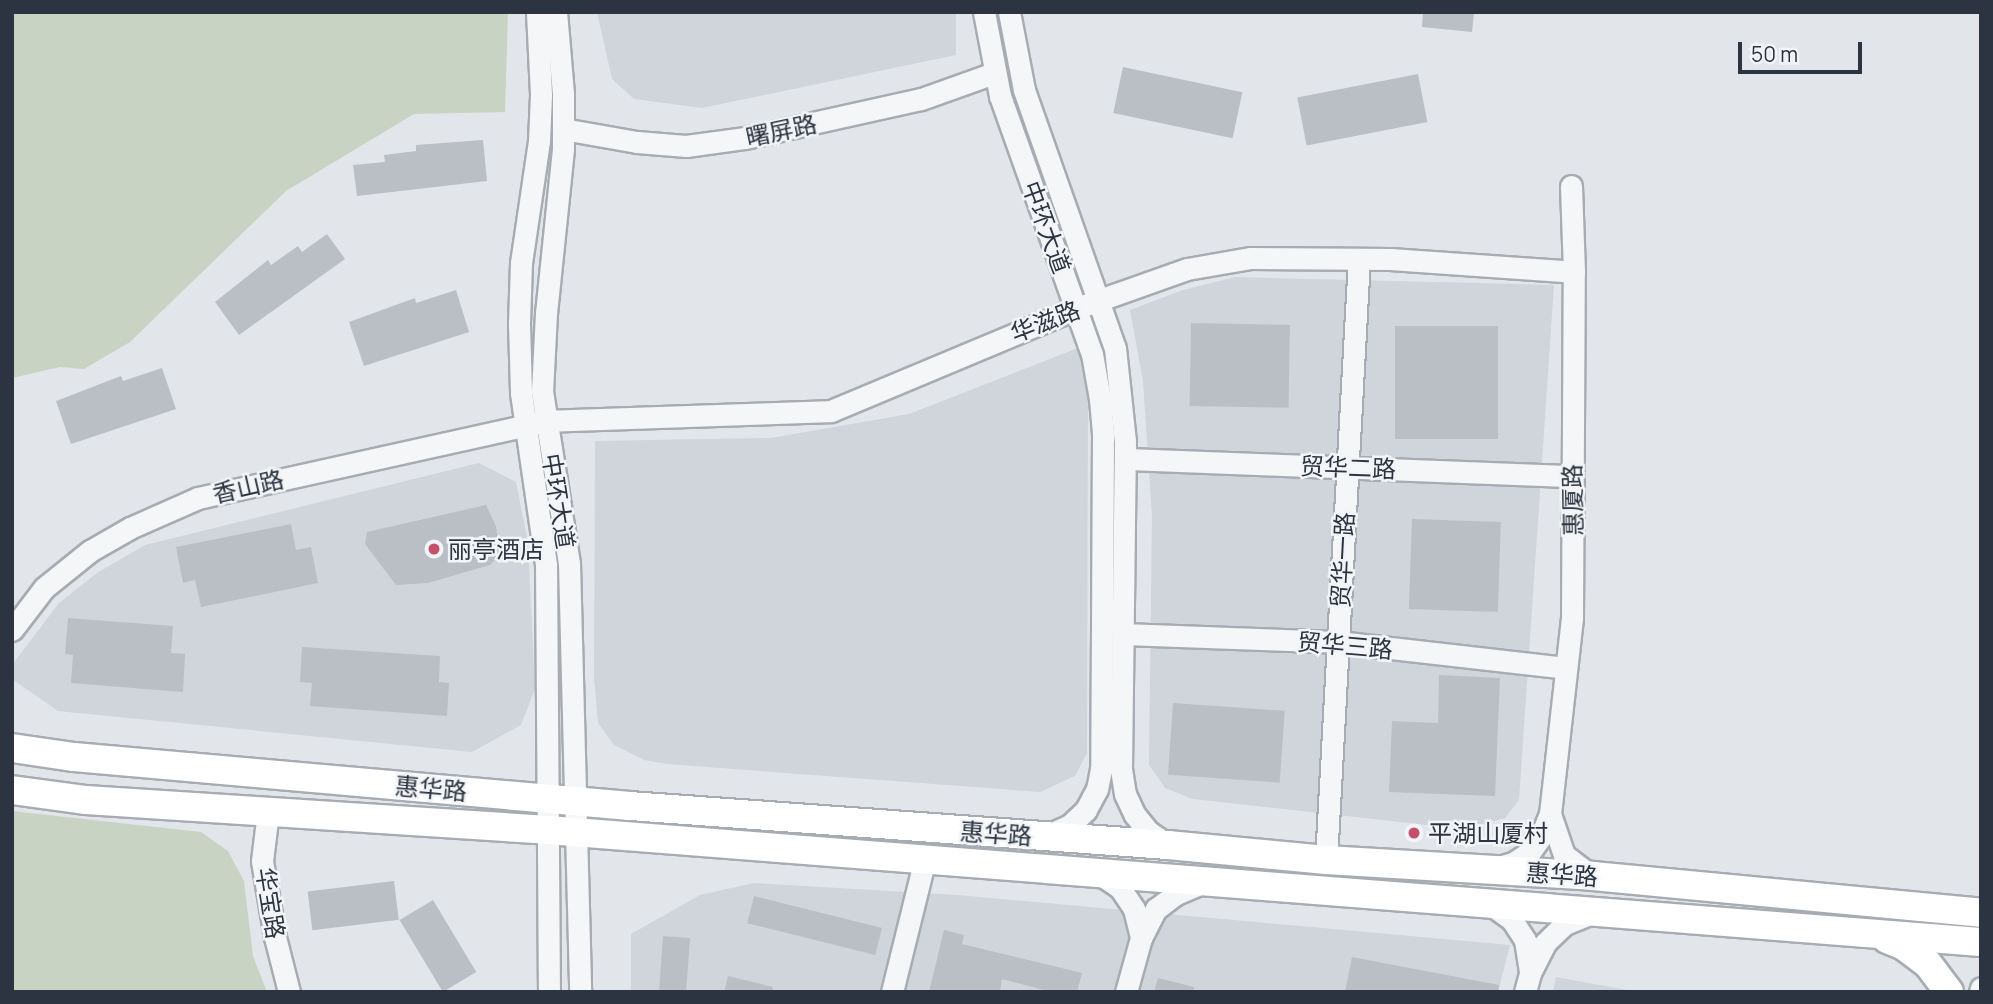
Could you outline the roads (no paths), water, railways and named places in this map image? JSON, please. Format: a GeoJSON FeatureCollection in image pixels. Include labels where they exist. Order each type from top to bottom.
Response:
{"type":"FeatureCollection","features":[{"type":"Feature","properties":{"kind":"main road","name":"惠华路"},"geometry":{"type":"LineString","coordinates":[[12,748],[74,757],[547,799],[1168,845],[1326,860],[1593,876],[1981,913]]}},
{"type":"Feature","properties":{"kind":"main road","name":"惠华路"},"geometry":{"type":"LineString","coordinates":[[12,790],[86,800],[576,832],[1981,942]]}},
{"type":"Feature","properties":{"kind":"main road"},"geometry":{"type":"LineString","coordinates":[[1875,934],[1904,946],[1928,964],[1949,992]]}},
{"type":"Feature","properties":{"kind":"street","name":"中环大道"},"geometry":{"type":"LineString","coordinates":[[537,12],[541,95],[539,141],[521,263],[519,324],[520,393],[547,565],[549,992]]}},
{"type":"Feature","properties":{"kind":"street","name":"中环大道"},"geometry":{"type":"LineString","coordinates":[[556,12],[563,129],[546,313],[542,391],[569,563],[580,992]]}},
{"type":"Feature","properties":{"kind":"street","name":"中环大道"},"geometry":{"type":"LineString","coordinates":[[984,12],[1000,96],[1093,354],[1103,437],[1101,769],[1097,789],[1086,810],[1070,825],[1045,836]]}},
{"type":"Feature","properties":{"kind":"street","name":"中环大道"},"geometry":{"type":"LineString","coordinates":[[1009,12],[1024,90],[1100,302],[1117,359],[1122,392],[1125,459],[1122,769],[1125,794],[1149,832],[1168,845]]}},
{"type":"Feature","properties":{"kind":"street","name":"曙屏路"},"geometry":{"type":"LineString","coordinates":[[563,129],[636,142],[686,146],[745,138],[921,99],[995,73]]}},
{"type":"Feature","properties":{"kind":"street","name":"惠厦路"},"geometry":{"type":"LineString","coordinates":[[1549,814],[1574,586],[1570,476],[1574,272],[1571,186]]}},
{"type":"Feature","properties":{"kind":"street","name":"华滋路"},"geometry":{"type":"LineString","coordinates":[[525,426],[547,421],[831,411],[1077,308],[1187,270],[1251,258],[1359,259],[1574,272]]}},
{"type":"Feature","properties":{"kind":"street","name":"贸华一路"},"geometry":{"type":"LineString","coordinates":[[1326,860],[1359,259]]}},
{"type":"Feature","properties":{"kind":"street","name":"香山路"},"geometry":{"type":"LineString","coordinates":[[12,629],[44,588],[90,551],[130,528],[198,498],[342,464],[525,426]]}},
{"type":"Feature","properties":{"kind":"street","name":"贸华二路"},"geometry":{"type":"LineString","coordinates":[[1125,459],[1570,476]]}},
{"type":"Feature","properties":{"kind":"street","name":"贸华三路"},"geometry":{"type":"LineString","coordinates":[[1123,634],[1338,642],[1566,668]]}},
{"type":"Feature","properties":{"kind":"street","name":"华宝路"},"geometry":{"type":"LineString","coordinates":[[268,812],[262,861],[275,937],[289,992]]}},
{"type":"Feature","properties":{"kind":"street"},"geometry":{"type":"LineString","coordinates":[[1490,869],[1513,863],[1530,852],[1541,836],[1549,814]]}},
{"type":"Feature","properties":{"kind":"street"},"geometry":{"type":"LineString","coordinates":[[1549,814],[1564,855],[1593,876]]}},
{"type":"Feature","properties":{"kind":"street"},"geometry":{"type":"LineString","coordinates":[[892,992],[925,859]]}},
{"type":"Feature","properties":{"kind":"street"},"geometry":{"type":"LineString","coordinates":[[1098,873],[1120,888],[1134,909],[1141,938]]}},
{"type":"Feature","properties":{"kind":"street"},"geometry":{"type":"LineString","coordinates":[[1126,992],[1141,938],[1156,909],[1176,894],[1205,881]]}},
{"type":"Feature","properties":{"kind":"street"},"geometry":{"type":"LineString","coordinates":[[1490,904],[1512,920],[1525,940],[1528,982]]}},
{"type":"Feature","properties":{"kind":"street"},"geometry":{"type":"LineString","coordinates":[[1528,982],[1545,943],[1565,924],[1594,912]]}},
{"type":"Feature","properties":{"kind":"place","name":"丽亭酒店"},"geometry":{"type":"Point","coordinates":[434,549]}},
{"type":"Feature","properties":{"kind":"place","name":"平湖山厦村"},"geometry":{"type":"Point","coordinates":[1414,833]}}]}
